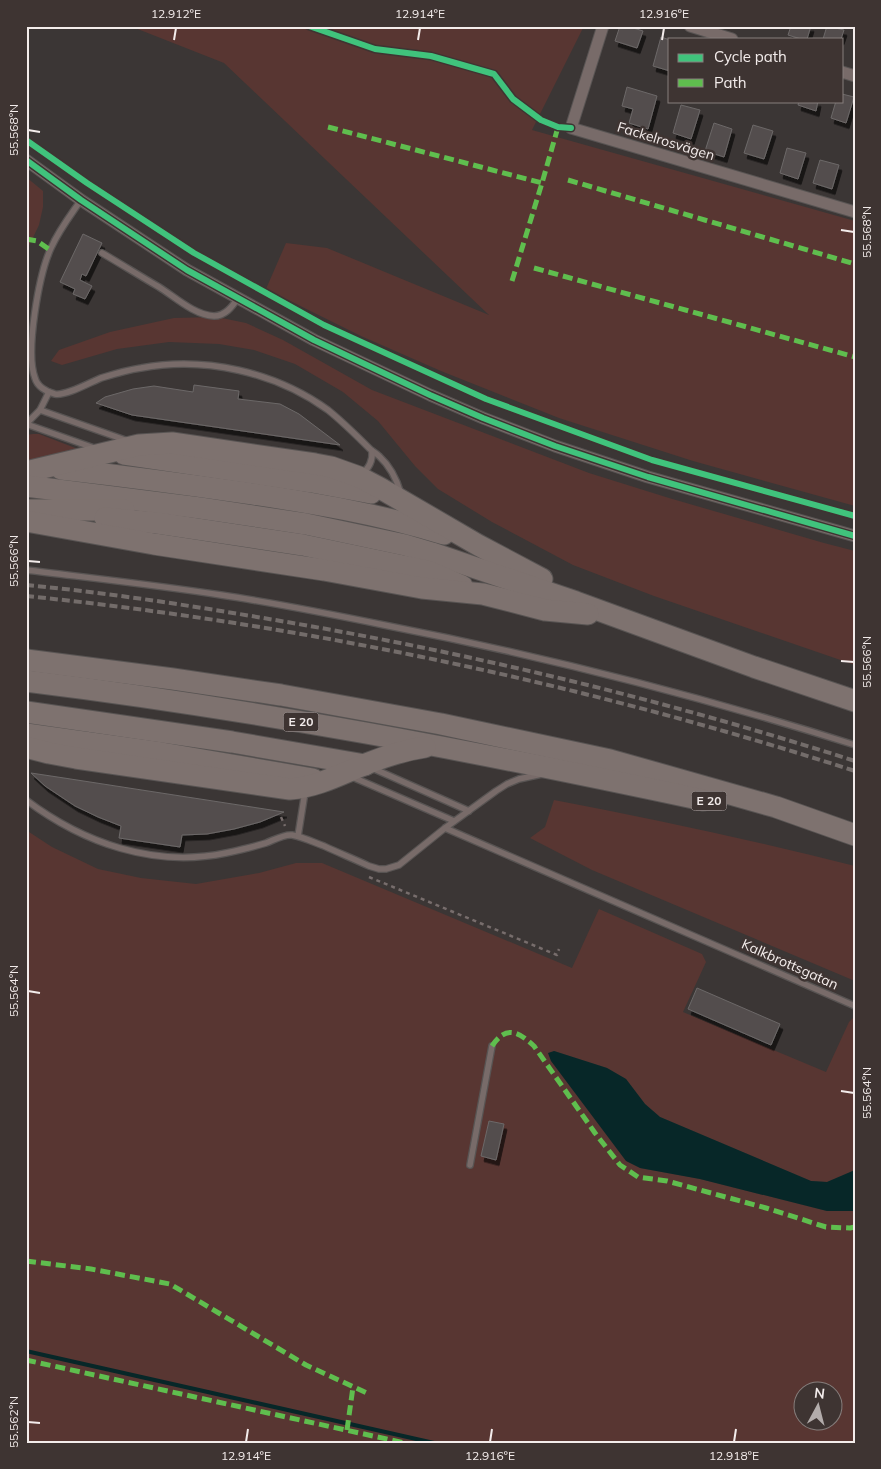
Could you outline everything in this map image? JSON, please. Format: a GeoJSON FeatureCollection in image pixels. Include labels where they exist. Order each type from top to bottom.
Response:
{"type":"FeatureCollection","features":[{"type":"Feature","properties":{"kind":"highway"},"geometry":{"type":"LineString","coordinates":[[26,474],[47,467],[139,445],[172,444],[331,468],[359,477],[478,545],[628,620]]}},
{"type":"Feature","properties":{"kind":"highway"},"geometry":{"type":"LineString","coordinates":[[108,452],[338,486],[403,501]]}},
{"type":"Feature","properties":{"kind":"highway"},"geometry":{"type":"LineString","coordinates":[[76,460],[165,470],[311,492],[440,523]]}},
{"type":"Feature","properties":{"kind":"highway"},"geometry":{"type":"LineString","coordinates":[[47,467],[163,481],[335,507],[410,524],[478,545]]}},
{"type":"Feature","properties":{"kind":"highway"},"geometry":{"type":"LineString","coordinates":[[26,474],[201,497],[367,525],[435,544],[488,572]]}},
{"type":"Feature","properties":{"kind":"highway"},"geometry":{"type":"LineString","coordinates":[[26,486],[190,506],[332,528],[405,545],[628,620],[754,667],[855,701]]}},
{"type":"Feature","properties":{"kind":"highway"},"geometry":{"type":"LineString","coordinates":[[26,516],[111,509],[169,514],[304,534],[430,562],[488,572]]}},
{"type":"Feature","properties":{"kind":"highway"},"geometry":{"type":"LineString","coordinates":[[26,516],[300,555],[397,574],[546,610],[628,620]]}},
{"type":"Feature","properties":{"kind":"highway","name":"E 20"},"geometry":{"type":"LineString","coordinates":[[26,650],[174,668],[282,684],[441,724]]}},
{"type":"Feature","properties":{"kind":"highway","name":"E 20"},"geometry":{"type":"LineString","coordinates":[[26,660],[281,695],[441,724],[610,760],[776,807],[855,835]]}},
{"type":"Feature","properties":{"kind":"highway","name":"E 20"},"geometry":{"type":"LineString","coordinates":[[26,670],[279,707],[441,724]]}},
{"type":"Feature","properties":{"kind":"highway","name":"E 20"},"geometry":{"type":"LineString","coordinates":[[26,681],[278,718],[437,745],[727,805],[855,840]]}},
{"type":"Feature","properties":{"kind":"highway","name":"E 20"},"geometry":{"type":"LineString","coordinates":[[26,691],[407,750]]}},
{"type":"Feature","properties":{"kind":"highway","name":"E 20"},"geometry":{"type":"LineString","coordinates":[[26,701],[228,736],[365,765]]}},
{"type":"Feature","properties":{"kind":"highway","name":"E 20"},"geometry":{"type":"LineString","coordinates":[[26,712],[228,736],[259,726]]}},
{"type":"Feature","properties":{"kind":"highway"},"geometry":{"type":"LineString","coordinates":[[26,722],[272,760],[325,781]]}},
{"type":"Feature","properties":{"kind":"highway"},"geometry":{"type":"LineString","coordinates":[[26,734],[153,752],[325,781]]}},
{"type":"Feature","properties":{"kind":"highway","name":"E 20"},"geometry":{"type":"LineString","coordinates":[[26,747],[58,755],[290,789],[325,781],[407,750],[437,745]]}},
{"type":"Feature","properties":{"kind":"street","name":"Fackelrosvägen"},"geometry":{"type":"LineString","coordinates":[[603,26],[571,128],[855,212]]}},
{"type":"Feature","properties":{"kind":"street"},"geometry":{"type":"LineString","coordinates":[[690,26],[729,38]]}},
{"type":"Feature","properties":{"kind":"street"},"geometry":{"type":"LineString","coordinates":[[26,160],[81,200],[187,270],[314,340],[430,396],[555,446],[648,477],[855,536]]}},
{"type":"Feature","properties":{"kind":"lane"},"geometry":{"type":"LineString","coordinates":[[81,200],[62,226],[50,250],[36,308],[32,341],[33,371],[37,383],[49,392],[65,394],[123,371],[142,367],[178,364],[216,366],[261,376],[301,394],[334,415],[360,437],[391,471],[398,484],[403,501]]}},
{"type":"Feature","properties":{"kind":"lane"},"geometry":{"type":"LineString","coordinates":[[102,253],[194,310],[202,313],[213,316],[220,315],[227,312],[238,298]]}},
{"type":"Feature","properties":{"kind":"lane"},"geometry":{"type":"LineString","coordinates":[[49,392],[40,410],[26,424],[88,447],[108,452]]}},
{"type":"Feature","properties":{"kind":"lane"},"geometry":{"type":"LineString","coordinates":[[40,410],[139,445]]}},
{"type":"Feature","properties":{"kind":"lane"},"geometry":{"type":"LineString","coordinates":[[338,486],[351,483],[359,477],[371,462],[372,450]]}},
{"type":"Feature","properties":{"kind":"lane"},"geometry":{"type":"LineString","coordinates":[[26,570],[221,595],[433,635],[550,660],[676,693],[855,745]]}},
{"type":"Feature","properties":{"kind":"lane"},"geometry":{"type":"LineString","coordinates":[[365,765],[468,811]]}},
{"type":"Feature","properties":{"kind":"lane"},"geometry":{"type":"LineString","coordinates":[[26,800],[47,816],[71,830],[96,841],[131,852],[194,858],[242,850],[289,835],[298,836],[370,866],[386,869],[399,864],[454,821],[507,784],[560,770]]}},
{"type":"Feature","properties":{"kind":"lane"},"geometry":{"type":"LineString","coordinates":[[298,836],[325,781],[454,821]]}},
{"type":"Feature","properties":{"kind":"lane","name":"Kalkbrottsgatan"},"geometry":{"type":"LineString","coordinates":[[445,828],[855,1006]]}},
{"type":"Feature","properties":{"kind":"lane"},"geometry":{"type":"LineString","coordinates":[[470,1165],[492,1046]]}},
{"type":"Feature","properties":{"kind":"path"},"geometry":{"type":"LineString","coordinates":[[281,817],[289,835]]}},
{"type":"Feature","properties":{"kind":"path"},"geometry":{"type":"LineString","coordinates":[[362,873],[557,955],[559,949]]}},
{"type":"Feature","properties":{"kind":"shaded area"},"geometry":{"type":"Polygon","coordinates":[[[130,26],[584,26],[532,130],[855,221],[855,506],[693,461],[559,418],[441,371],[361,336],[266,289],[286,243],[327,248],[489,315],[224,63],[130,26]]]}},
{"type":"Feature","properties":{"kind":"shaded area"},"geometry":{"type":"Polygon","coordinates":[[[26,177],[43,191],[43,207],[39,225],[26,252],[26,177]]]}},
{"type":"Feature","properties":{"kind":"shaded area"},"geometry":{"type":"Polygon","coordinates":[[[217,317],[246,323],[283,340],[372,390],[589,473],[855,551],[855,665],[654,596],[573,565],[492,522],[438,489],[415,466],[378,421],[343,392],[295,364],[254,350],[219,344],[169,342],[117,349],[62,365],[51,361],[59,350],[110,332],[174,318],[217,317]]]}},
{"type":"Feature","properties":{"kind":"shaded area"},"geometry":{"type":"Polygon","coordinates":[[[39,434],[78,449],[26,463],[26,435],[39,434]]]}},
{"type":"Feature","properties":{"kind":"shaded area"},"geometry":{"type":"Polygon","coordinates":[[[554,800],[705,831],[855,866],[855,981],[592,870],[530,838],[545,827],[554,800]]]}},
{"type":"Feature","properties":{"kind":"shaded area"},"geometry":{"type":"Polygon","coordinates":[[[26,830],[52,847],[98,869],[141,878],[196,884],[259,873],[296,863],[322,863],[572,968],[599,909],[702,954],[706,962],[683,1012],[826,1072],[849,1022],[855,1016],[855,1170],[827,1182],[811,1181],[660,1117],[645,1104],[626,1079],[607,1068],[554,1051],[640,1168],[700,1179],[827,1211],[855,1211],[855,1443],[33,1443],[26,1441],[26,830]]]}},
{"type":"Feature","properties":{"kind":"water"},"geometry":{"type":"Polygon","coordinates":[[[554,1051],[607,1068],[626,1079],[645,1104],[660,1117],[811,1181],[827,1182],[855,1170],[855,1211],[827,1211],[700,1179],[640,1168],[626,1161],[551,1061],[548,1053],[554,1051]]]}},
{"type":"Feature","properties":{"kind":"building"},"geometry":{"type":"Polygon","coordinates":[[[620,26],[643,31],[637,48],[615,41],[620,26]]]}},
{"type":"Feature","properties":{"kind":"building"},"geometry":{"type":"Polygon","coordinates":[[[791,26],[811,26],[807,38],[788,35],[791,26]]]}},
{"type":"Feature","properties":{"kind":"building"},"geometry":{"type":"Polygon","coordinates":[[[827,26],[844,30],[841,38],[823,38],[827,26]]]}},
{"type":"Feature","properties":{"kind":"building"},"geometry":{"type":"Polygon","coordinates":[[[661,37],[668,39],[668,70],[653,66],[661,37]]]}},
{"type":"Feature","properties":{"kind":"building"},"geometry":{"type":"Polygon","coordinates":[[[627,87],[657,96],[648,129],[629,123],[633,109],[622,106],[627,87]]]}},
{"type":"Feature","properties":{"kind":"building"},"geometry":{"type":"Polygon","coordinates":[[[844,94],[854,97],[846,123],[831,118],[836,102],[844,102],[844,94]]]}},
{"type":"Feature","properties":{"kind":"building"},"geometry":{"type":"Polygon","coordinates":[[[799,102],[818,102],[816,111],[798,105],[799,102]]]}},
{"type":"Feature","properties":{"kind":"building"},"geometry":{"type":"Polygon","coordinates":[[[681,105],[700,110],[691,139],[673,133],[681,105]]]}},
{"type":"Feature","properties":{"kind":"building"},"geometry":{"type":"Polygon","coordinates":[[[714,123],[732,129],[724,157],[705,151],[714,123]]]}},
{"type":"Feature","properties":{"kind":"building"},"geometry":{"type":"Polygon","coordinates":[[[753,125],[773,131],[764,159],[744,153],[753,125]]]}},
{"type":"Feature","properties":{"kind":"building"},"geometry":{"type":"Polygon","coordinates":[[[787,148],[806,153],[798,179],[780,173],[787,148]]]}},
{"type":"Feature","properties":{"kind":"building"},"geometry":{"type":"Polygon","coordinates":[[[820,160],[839,165],[832,189],[813,183],[820,160]]]}},
{"type":"Feature","properties":{"kind":"building"},"geometry":{"type":"Polygon","coordinates":[[[83,234],[102,243],[86,276],[82,274],[80,280],[92,286],[85,299],[73,294],[75,289],[60,282],[83,234]]]}},
{"type":"Feature","properties":{"kind":"building"},"geometry":{"type":"Polygon","coordinates":[[[194,385],[239,391],[238,399],[280,404],[299,414],[340,445],[132,415],[96,403],[105,397],[133,389],[154,386],[193,392],[194,385]]]}},
{"type":"Feature","properties":{"kind":"building"},"geometry":{"type":"Polygon","coordinates":[[[31,773],[284,812],[260,822],[234,829],[207,834],[182,835],[180,847],[119,838],[121,826],[75,806],[45,786],[31,773]]]}},
{"type":"Feature","properties":{"kind":"building"},"geometry":{"type":"Polygon","coordinates":[[[697,988],[780,1024],[771,1045],[688,1009],[697,988]]]}},
{"type":"Feature","properties":{"kind":"building"},"geometry":{"type":"Polygon","coordinates":[[[489,1121],[504,1124],[496,1160],[481,1156],[489,1121]]]}},
{"type":"Feature","properties":{"kind":"waterway"},"geometry":{"type":"LineString","coordinates":[[26,1351],[434,1443]]}},
{"type":"Feature","properties":{"kind":"railway"},"geometry":{"type":"LineString","coordinates":[[26,585],[120,596],[213,610],[422,647],[640,698],[855,761]]}},
{"type":"Feature","properties":{"kind":"railway"},"geometry":{"type":"LineString","coordinates":[[26,596],[132,608],[237,623],[445,662],[651,711],[855,771]]}},
{"type":"Feature","properties":{"kind":"marked path"},"geometry":{"type":"LineString","coordinates":[[328,127],[542,183]]}},
{"type":"Feature","properties":{"kind":"marked path"},"geometry":{"type":"LineString","coordinates":[[512,281],[558,127]]}},
{"type":"Feature","properties":{"kind":"marked path"},"geometry":{"type":"LineString","coordinates":[[568,180],[855,264]]}},
{"type":"Feature","properties":{"kind":"marked path"},"geometry":{"type":"LineString","coordinates":[[26,239],[37,241],[50,250]]}},
{"type":"Feature","properties":{"kind":"marked path"},"geometry":{"type":"LineString","coordinates":[[534,268],[855,357]]}},
{"type":"Feature","properties":{"kind":"marked path"},"geometry":{"type":"LineString","coordinates":[[492,1046],[502,1035],[512,1032],[523,1037],[534,1046],[595,1133],[620,1165],[638,1177],[667,1181],[766,1208],[826,1227],[855,1227]]}},
{"type":"Feature","properties":{"kind":"marked path"},"geometry":{"type":"LineString","coordinates":[[26,1261],[91,1269],[170,1284],[306,1365],[369,1394]]}},
{"type":"Feature","properties":{"kind":"marked path"},"geometry":{"type":"LineString","coordinates":[[26,1360],[405,1443]]}},
{"type":"Feature","properties":{"kind":"marked path"},"geometry":{"type":"LineString","coordinates":[[347,1430],[353,1387]]}},
{"type":"Feature","properties":{"kind":"cycle path"},"geometry":{"type":"LineString","coordinates":[[309,26],[375,49],[431,56],[494,74],[513,99],[541,120],[558,127],[571,128]]}},
{"type":"Feature","properties":{"kind":"cycle path"},"geometry":{"type":"LineString","coordinates":[[26,140],[87,183],[194,253],[324,325],[486,399],[652,460],[855,516]]}},
{"type":"Feature","properties":{"kind":"cycle path"},"geometry":{"type":"LineString","coordinates":[[26,160],[81,200],[187,270],[314,340],[430,395],[555,446],[648,477],[855,536]]}}]}
